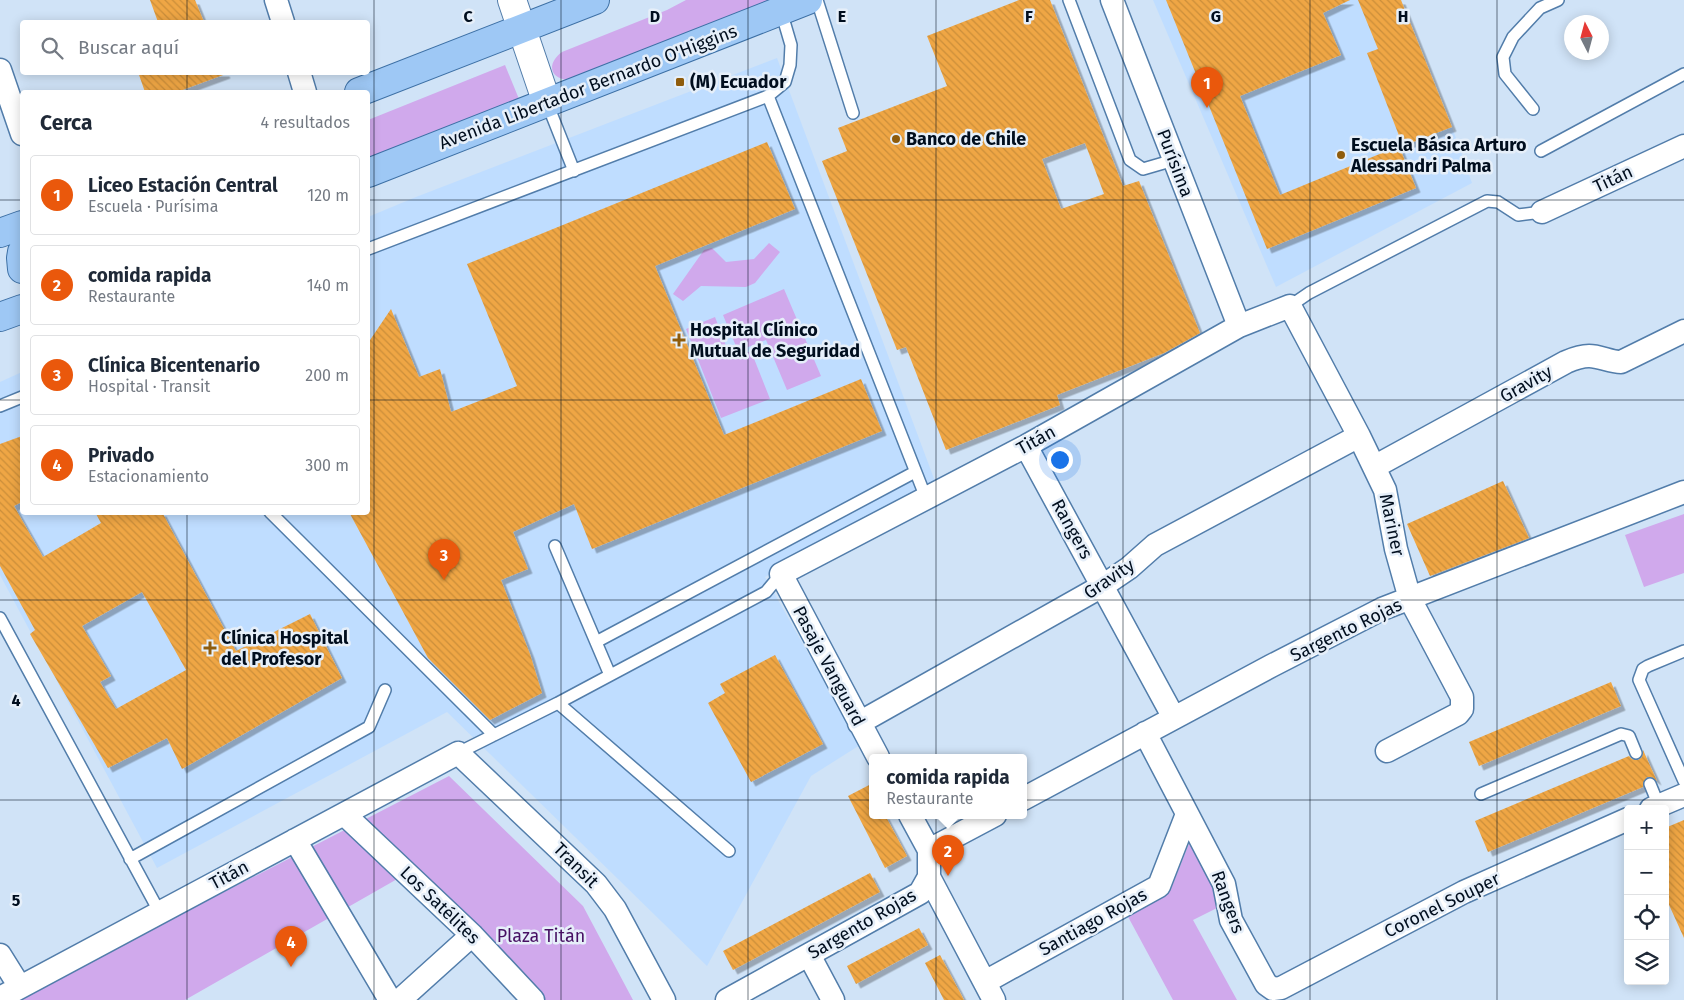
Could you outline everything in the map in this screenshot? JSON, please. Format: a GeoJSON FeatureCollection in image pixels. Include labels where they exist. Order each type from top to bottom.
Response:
{"type":"FeatureCollection","features":[{"type":"Feature","properties":{"kind":"main road"},"geometry":{"type":"LineString","coordinates":[[512,0],[547,103]]}},
{"type":"Feature","properties":{"kind":"main road"},"geometry":{"type":"LineString","coordinates":[[364,90],[595,0]]}},
{"type":"Feature","properties":{"kind":"main road","name":"Avenida Libertador Bernardo O'Higgins"},"geometry":{"type":"LineString","coordinates":[[370,172],[808,0]]}},
{"type":"Feature","properties":{"kind":"main road"},"geometry":{"type":"LineString","coordinates":[[0,233],[20,225]]}},
{"type":"Feature","properties":{"kind":"main road"},"geometry":{"type":"LineString","coordinates":[[0,318],[20,310]]}},
{"type":"Feature","properties":{"kind":"street"},"geometry":{"type":"LineString","coordinates":[[276,0],[282,20]]}},
{"type":"Feature","properties":{"kind":"street","name":"Purísima"},"geometry":{"type":"LineString","coordinates":[[1112,0],[1239,326]]}},
{"type":"Feature","properties":{"kind":"street"},"geometry":{"type":"LineString","coordinates":[[0,70],[20,128]]}},
{"type":"Feature","properties":{"kind":"street"},"geometry":{"type":"LineString","coordinates":[[300,75],[304,90]]}},
{"type":"Feature","properties":{"kind":"street","name":"Titán"},"geometry":{"type":"LineString","coordinates":[[1542,212],[1684,146]]}},
{"type":"Feature","properties":{"kind":"street","name":"Titán"},"geometry":{"type":"LineString","coordinates":[[781,574],[1026,446],[1239,326],[1290,306]]}},
{"type":"Feature","properties":{"kind":"street","name":"Mariner"},"geometry":{"type":"LineString","coordinates":[[1290,306],[1359,436],[1385,490],[1396,549],[1410,599],[1462,697],[1462,709],[1453,718],[1387,751]]}},
{"type":"Feature","properties":{"kind":"street","name":"Gravity"},"geometry":{"type":"LineString","coordinates":[[1374,467],[1566,362],[1590,356],[1621,362],[1684,331]]}},
{"type":"Feature","properties":{"kind":"street","name":"Gravity"},"geometry":{"type":"LineString","coordinates":[[859,723],[1104,585],[1129,568],[1155,545],[1359,436]]}},
{"type":"Feature","properties":{"kind":"street","name":"Rangers"},"geometry":{"type":"LineString","coordinates":[[1026,446],[1104,585],[1174,718]]}},
{"type":"Feature","properties":{"kind":"street","name":"Sargento Rojas"},"geometry":{"type":"LineString","coordinates":[[1027,797],[1382,609],[1684,492]]}},
{"type":"Feature","properties":{"kind":"street","name":"Pasaje Vanguard"},"geometry":{"type":"LineString","coordinates":[[781,574],[876,754]]}},
{"type":"Feature","properties":{"kind":"street","name":"Rangers"},"geometry":{"type":"LineString","coordinates":[[1145,733],[1224,884],[1231,920],[1266,984],[1268,994]]}},
{"type":"Feature","properties":{"kind":"street","name":"Titán"},"geometry":{"type":"LineString","coordinates":[[0,998],[458,753]]}},
{"type":"Feature","properties":{"kind":"street","name":"Transit"},"geometry":{"type":"LineString","coordinates":[[458,753],[596,884],[615,909],[664,1000]]}},
{"type":"Feature","properties":{"kind":"street"},"geometry":{"type":"LineString","coordinates":[[1660,805],[1684,795]]}},
{"type":"Feature","properties":{"kind":"street","name":"Los Satélites"},"geometry":{"type":"LineString","coordinates":[[344,814],[472,935],[533,1000]]}},
{"type":"Feature","properties":{"kind":"street","name":"Santiago Rojas"},"geometry":{"type":"LineString","coordinates":[[990,991],[1159,886],[1187,814]]}},
{"type":"Feature","properties":{"kind":"street"},"geometry":{"type":"LineString","coordinates":[[912,819],[929,850],[987,819]]}},
{"type":"Feature","properties":{"kind":"street","name":"Coronel Souper"},"geometry":{"type":"LineString","coordinates":[[1268,994],[1464,892],[1624,821]]}},
{"type":"Feature","properties":{"kind":"street"},"geometry":{"type":"LineString","coordinates":[[294,840],[390,1000]]}},
{"type":"Feature","properties":{"kind":"street","name":"Sargento Rojas"},"geometry":{"type":"LineString","coordinates":[[727,1000],[920,893],[929,876],[929,850]]}},
{"type":"Feature","properties":{"kind":"street"},"geometry":{"type":"LineString","coordinates":[[929,876],[990,991]]}},
{"type":"Feature","properties":{"kind":"street"},"geometry":{"type":"LineString","coordinates":[[400,1000],[472,935]]}},
{"type":"Feature","properties":{"kind":"street"},"geometry":{"type":"LineString","coordinates":[[0,955],[20,987]]}},
{"type":"Feature","properties":{"kind":"street"},"geometry":{"type":"LineString","coordinates":[[809,955],[833,1000]]}},
{"type":"Feature","properties":{"kind":"lane"},"geometry":{"type":"LineString","coordinates":[[817,0],[853,113]]}},
{"type":"Feature","properties":{"kind":"lane"},"geometry":{"type":"LineString","coordinates":[[1069,0],[1130,160],[1143,169],[1174,160]]}},
{"type":"Feature","properties":{"kind":"lane"},"geometry":{"type":"LineString","coordinates":[[1533,109],[1505,74],[1503,57],[1513,37],[1535,13],[1540,8],[1558,0]]}},
{"type":"Feature","properties":{"kind":"lane"},"geometry":{"type":"LineString","coordinates":[[370,248],[768,96],[785,82],[790,65],[791,45],[781,11]]}},
{"type":"Feature","properties":{"kind":"lane"},"geometry":{"type":"LineString","coordinates":[[1541,152],[1684,74]]}},
{"type":"Feature","properties":{"kind":"lane"},"geometry":{"type":"LineString","coordinates":[[768,96],[926,498]]}},
{"type":"Feature","properties":{"kind":"lane"},"geometry":{"type":"LineString","coordinates":[[547,103],[574,171]]}},
{"type":"Feature","properties":{"kind":"lane"},"geometry":{"type":"LineString","coordinates":[[1290,306],[1309,293],[1487,201],[1498,202],[1518,215],[1542,212]]}},
{"type":"Feature","properties":{"kind":"lane"},"geometry":{"type":"LineString","coordinates":[[0,406],[20,398]]}},
{"type":"Feature","properties":{"kind":"lane"},"geometry":{"type":"LineString","coordinates":[[596,642],[915,472]]}},
{"type":"Feature","properties":{"kind":"lane"},"geometry":{"type":"LineString","coordinates":[[273,515],[494,735]]}},
{"type":"Feature","properties":{"kind":"lane"},"geometry":{"type":"LineString","coordinates":[[555,546],[610,675]]}},
{"type":"Feature","properties":{"kind":"lane"},"geometry":{"type":"LineString","coordinates":[[458,753],[558,703],[766,592],[781,574]]}},
{"type":"Feature","properties":{"kind":"lane"},"geometry":{"type":"LineString","coordinates":[[0,618],[160,913]]}},
{"type":"Feature","properties":{"kind":"lane"},"geometry":{"type":"LineString","coordinates":[[1684,651],[1643,669],[1639,680],[1684,781]]}},
{"type":"Feature","properties":{"kind":"lane"},"geometry":{"type":"LineString","coordinates":[[130,859],[369,728],[385,690]]}},
{"type":"Feature","properties":{"kind":"lane"},"geometry":{"type":"LineString","coordinates":[[558,703],[729,851]]}},
{"type":"Feature","properties":{"kind":"lane"},"geometry":{"type":"LineString","coordinates":[[1481,794],[1621,734],[1629,736],[1636,753]]}},
{"type":"Feature","properties":{"kind":"lane"},"geometry":{"type":"LineString","coordinates":[[1650,784],[1655,805]]}},
{"type":"Feature","properties":{"kind":"shaded area","name":"Escuela Básica Arturo Alessandri Palma"},"geometry":{"type":"Polygon","coordinates":[[[1153,0],[1401,0],[1452,127],[1472,183],[1276,287],[1153,0]]]}},
{"type":"Feature","properties":{"kind":"shaded area"},"geometry":{"type":"Polygon","coordinates":[[[777,58],[936,484],[765,577],[860,745],[811,776],[707,966],[447,712],[157,868],[0,575],[0,382],[20,373],[20,515],[370,515],[370,216],[777,58]]]}},
{"type":"Feature","properties":{"kind":"green space"},"geometry":{"type":"Polygon","coordinates":[[[686,0],[781,0],[568,80],[562,79],[554,73],[552,65],[557,56],[562,52],[667,10],[686,0]]]}},
{"type":"Feature","properties":{"kind":"green space"},"geometry":{"type":"Polygon","coordinates":[[[505,65],[519,99],[370,162],[370,119],[505,65]]]}},
{"type":"Feature","properties":{"kind":"green space"},"geometry":{"type":"Polygon","coordinates":[[[769,243],[780,252],[755,283],[746,287],[701,286],[683,301],[673,294],[704,250],[712,248],[726,262],[754,259],[769,243]]]}},
{"type":"Feature","properties":{"kind":"green space"},"geometry":{"type":"Polygon","coordinates":[[[784,289],[821,376],[787,390],[766,340],[738,351],[723,315],[784,289]]]}},
{"type":"Feature","properties":{"kind":"green space"},"geometry":{"type":"Polygon","coordinates":[[[715,317],[731,359],[751,351],[770,399],[721,418],[686,329],[715,317]]]}},
{"type":"Feature","properties":{"kind":"green space"},"geometry":{"type":"Polygon","coordinates":[[[1684,514],[1684,573],[1644,587],[1625,535],[1684,514]]]}},
{"type":"Feature","properties":{"kind":"green space","name":"Plaza Titán"},"geometry":{"type":"Polygon","coordinates":[[[449,776],[583,906],[633,1000],[526,1000],[413,870],[185,1000],[15,1000],[449,776]]]}},
{"type":"Feature","properties":{"kind":"green space"},"geometry":{"type":"Polygon","coordinates":[[[1190,841],[1223,905],[1193,920],[1237,1000],[1173,1000],[1126,913],[1171,889],[1190,841]]]}},
{"type":"Feature","properties":{"kind":"building"},"geometry":{"type":"Polygon","coordinates":[[[150,0],[195,0],[203,20],[157,20],[150,0]]]}},
{"type":"Feature","properties":{"kind":"building"},"geometry":{"type":"Polygon","coordinates":[[[1019,0],[1050,0],[1123,186],[1139,181],[1200,333],[1164,353],[1057,395],[1060,405],[946,450],[906,347],[897,350],[822,161],[847,151],[838,128],[947,86],[927,36],[1019,0]],[[1085,143],[1042,159],[1061,209],[1104,194],[1085,143]]]}},
{"type":"Feature","properties":{"kind":"building"},"geometry":{"type":"Polygon","coordinates":[[[1166,0],[1350,0],[1323,13],[1341,55],[1240,96],[1280,195],[1399,146],[1416,188],[1267,249],[1166,0]]]}},
{"type":"Feature","properties":{"kind":"building"},"geometry":{"type":"Polygon","coordinates":[[[1358,0],[1401,0],[1452,127],[1403,146],[1367,53],[1378,49],[1358,0]]]}},
{"type":"Feature","properties":{"kind":"building"},"geometry":{"type":"Polygon","coordinates":[[[139,75],[223,75],[182,90],[144,90],[139,75]]]}},
{"type":"Feature","properties":{"kind":"building"},"geometry":{"type":"Polygon","coordinates":[[[767,142],[795,209],[655,266],[724,435],[861,379],[882,431],[592,549],[574,504],[513,532],[528,569],[501,580],[530,654],[542,693],[490,720],[428,658],[351,515],[370,515],[370,340],[391,309],[419,377],[440,369],[451,412],[517,386],[467,264],[767,142]]]}},
{"type":"Feature","properties":{"kind":"building"},"geometry":{"type":"Polygon","coordinates":[[[20,437],[20,503],[14,506],[43,557],[101,523],[97,515],[164,515],[236,651],[310,614],[342,678],[182,769],[167,738],[108,768],[30,634],[35,630],[0,566],[0,444],[20,437]],[[142,592],[82,626],[111,676],[100,682],[116,709],[186,670],[142,592]]]}},
{"type":"Feature","properties":{"kind":"building"},"geometry":{"type":"Polygon","coordinates":[[[1503,481],[1529,538],[1430,576],[1407,524],[1503,481]]]}},
{"type":"Feature","properties":{"kind":"building"},"geometry":{"type":"Polygon","coordinates":[[[775,655],[823,744],[751,782],[708,703],[725,693],[720,684],[775,655]]]}},
{"type":"Feature","properties":{"kind":"building"},"geometry":{"type":"Polygon","coordinates":[[[1611,682],[1621,706],[1479,766],[1469,742],[1611,682]]]}},
{"type":"Feature","properties":{"kind":"building"},"geometry":{"type":"Polygon","coordinates":[[[1643,750],[1657,781],[1647,777],[1643,787],[1488,852],[1475,821],[1629,756],[1632,759],[1638,760],[1642,757],[1643,750]]]}},
{"type":"Feature","properties":{"kind":"building"},"geometry":{"type":"Polygon","coordinates":[[[869,785],[869,819],[887,819],[907,856],[885,868],[848,796],[869,785]]]}},
{"type":"Feature","properties":{"kind":"building"},"geometry":{"type":"Polygon","coordinates":[[[1684,820],[1684,938],[1669,905],[1669,826],[1684,820]]]}},
{"type":"Feature","properties":{"kind":"building"},"geometry":{"type":"Polygon","coordinates":[[[870,873],[880,892],[733,970],[723,951],[870,873]]]}},
{"type":"Feature","properties":{"kind":"building"},"geometry":{"type":"Polygon","coordinates":[[[919,928],[928,945],[856,984],[847,966],[919,928]]]}},
{"type":"Feature","properties":{"kind":"building"},"geometry":{"type":"Polygon","coordinates":[[[940,955],[964,1000],[944,1000],[925,963],[940,955]]]}},
{"type":"Feature","properties":{"kind":"place","name":"(M) Ecuador"},"geometry":{"type":"Point","coordinates":[680,82]}},
{"type":"Feature","properties":{"kind":"place","name":"Liceo Estación Central"},"geometry":{"type":"Point","coordinates":[1207,108]}},
{"type":"Feature","properties":{"kind":"place","name":"Banco de Chile"},"geometry":{"type":"Point","coordinates":[896,139]}},
{"type":"Feature","properties":{"kind":"place","name":"Escuela Básica Arturo Alessandri Palma"},"geometry":{"type":"Point","coordinates":[1341,155]}},
{"type":"Feature","properties":{"kind":"place","name":"Hospital Clínico Mutual de Seguridad"},"geometry":{"type":"Point","coordinates":[679,340]}},
{"type":"Feature","properties":{"kind":"place","name":"Clínica Bicentenario"},"geometry":{"type":"Point","coordinates":[444,580]}},
{"type":"Feature","properties":{"kind":"place","name":"Clínica Hospital del Profesor"},"geometry":{"type":"Point","coordinates":[210,648]}},
{"type":"Feature","properties":{"kind":"place","name":"comida rapida"},"geometry":{"type":"Point","coordinates":[948,876]}},
{"type":"Feature","properties":{"kind":"place","name":"Privado"},"geometry":{"type":"Point","coordinates":[291,967]}}]}
